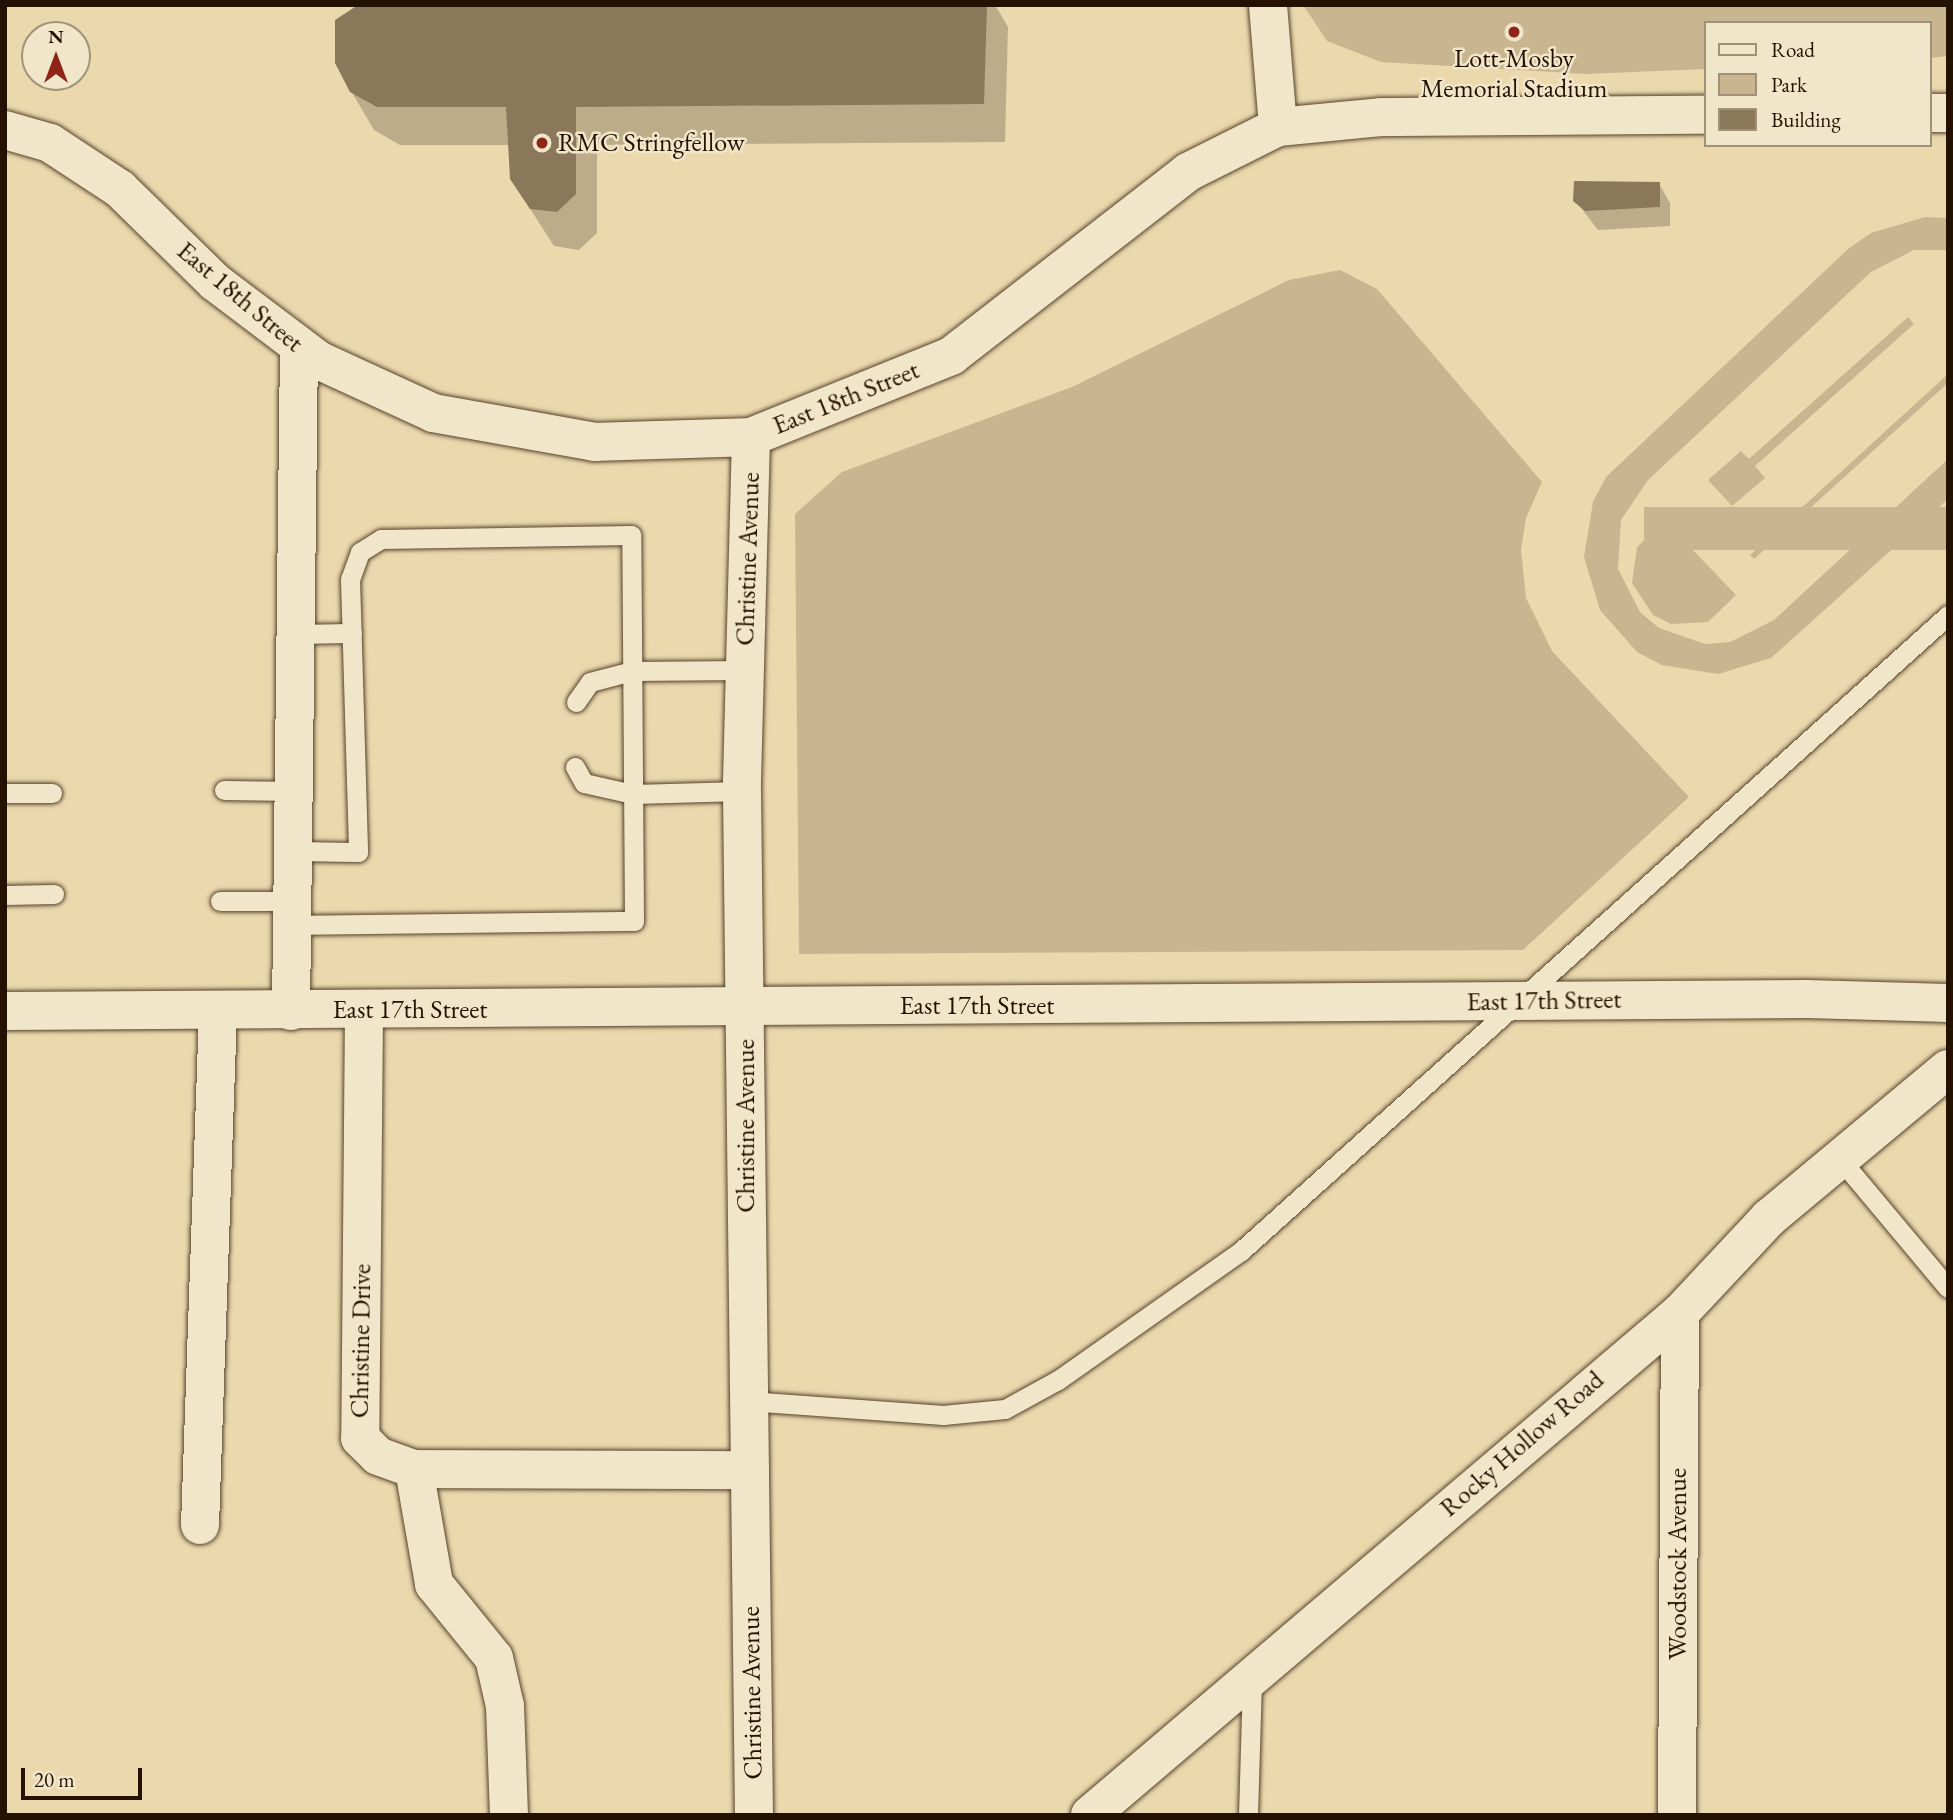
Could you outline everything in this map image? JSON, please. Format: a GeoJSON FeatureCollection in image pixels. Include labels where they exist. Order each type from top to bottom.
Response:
{"type":"FeatureCollection","features":[{"type":"Feature","properties":{"kind":"street"},"geometry":{"type":"LineString","coordinates":[[1268,5],[1278,127]]}},
{"type":"Feature","properties":{"kind":"street","name":"East 18th Street"},"geometry":{"type":"LineString","coordinates":[[5,130],[50,143],[120,189],[215,282],[299,349],[433,413],[595,442],[751,437],[951,356],[1188,172],[1278,127],[1381,117],[1704,115]]}},
{"type":"Feature","properties":{"kind":"street"},"geometry":{"type":"LineString","coordinates":[[291,1011],[299,349]]}},
{"type":"Feature","properties":{"kind":"street","name":"Christine Avenue"},"geometry":{"type":"LineString","coordinates":[[751,437],[742,791],[754,1815]]}},
{"type":"Feature","properties":{"kind":"street","name":"East 17th Street"},"geometry":{"type":"LineString","coordinates":[[5,1011],[364,1011],[1517,1002],[1948,1003]]}},
{"type":"Feature","properties":{"kind":"street"},"geometry":{"type":"LineString","coordinates":[[200,1525],[218,1011]]}},
{"type":"Feature","properties":{"kind":"street","name":"Christine Drive"},"geometry":{"type":"LineString","coordinates":[[364,1011],[360,1438],[378,1456],[414,1469],[750,1470]]}},
{"type":"Feature","properties":{"kind":"street","name":"Rocky Hollow Road"},"geometry":{"type":"LineString","coordinates":[[1090,1815],[1252,1673],[1680,1313],[1769,1218],[1948,1069]]}},
{"type":"Feature","properties":{"kind":"street","name":"Woodstock Avenue"},"geometry":{"type":"LineString","coordinates":[[1677,1815],[1680,1313]]}},
{"type":"Feature","properties":{"kind":"street"},"geometry":{"type":"LineString","coordinates":[[414,1469],[435,1584],[494,1658],[505,1706],[509,1815]]}},
{"type":"Feature","properties":{"kind":"lane"},"geometry":{"type":"LineString","coordinates":[[220,901],[292,913],[634,921],[631,535],[381,538],[360,552],[350,579],[358,852],[293,851]]}},
{"type":"Feature","properties":{"kind":"lane"},"geometry":{"type":"LineString","coordinates":[[748,1401],[943,1415],[1005,1409],[1058,1380],[1241,1251],[1948,615]]}},
{"type":"Feature","properties":{"kind":"lane"},"geometry":{"type":"LineString","coordinates":[[295,634],[352,633]]}},
{"type":"Feature","properties":{"kind":"lane"},"geometry":{"type":"LineString","coordinates":[[576,702],[590,682],[632,671],[745,670]]}},
{"type":"Feature","properties":{"kind":"lane"},"geometry":{"type":"LineString","coordinates":[[575,767],[584,783],[634,794],[742,791]]}},
{"type":"Feature","properties":{"kind":"lane"},"geometry":{"type":"LineString","coordinates":[[224,790],[294,791]]}},
{"type":"Feature","properties":{"kind":"lane"},"geometry":{"type":"LineString","coordinates":[[5,793],[52,793]]}},
{"type":"Feature","properties":{"kind":"lane"},"geometry":{"type":"LineString","coordinates":[[5,895],[54,894]]}},
{"type":"Feature","properties":{"kind":"lane"},"geometry":{"type":"LineString","coordinates":[[1840,1159],[1948,1288]]}},
{"type":"Feature","properties":{"kind":"lane"},"geometry":{"type":"LineString","coordinates":[[1248,1815],[1252,1673]]}},
{"type":"Feature","properties":{"kind":"green space","name":"Lott-Mosby Memorial Stadium"},"geometry":{"type":"Polygon","coordinates":[[[1303,5],[1948,5],[1948,56],[1932,58],[1932,21],[1704,21],[1704,69],[1586,74],[1381,62],[1327,41],[1303,5]]]}},
{"type":"Feature","properties":{"kind":"green space"},"geometry":{"type":"Polygon","coordinates":[[[1925,217],[1948,218],[1948,250],[1914,250],[1871,272],[1648,480],[1621,520],[1618,569],[1640,612],[1659,628],[1705,644],[1730,642],[1774,620],[1948,459],[1948,499],[1771,658],[1718,674],[1662,665],[1637,652],[1600,610],[1584,557],[1593,502],[1606,477],[1848,249],[1871,233],[1925,217]]]}},
{"type":"Feature","properties":{"kind":"green space"},"geometry":{"type":"Polygon","coordinates":[[[1340,270],[1377,289],[1542,482],[1526,518],[1521,550],[1526,598],[1552,651],[1689,797],[1523,950],[799,954],[795,514],[842,472],[1072,387],[1289,280],[1340,270]]]}},
{"type":"Feature","properties":{"kind":"green space"},"geometry":{"type":"Polygon","coordinates":[[[1908,317],[1914,324],[1755,466],[1765,478],[1732,506],[1708,480],[1741,451],[1749,459],[1908,317]]]}},
{"type":"Feature","properties":{"kind":"green space"},"geometry":{"type":"Polygon","coordinates":[[[1948,374],[1948,383],[1754,559],[1750,555],[1948,374]]]}},
{"type":"Feature","properties":{"kind":"green space"},"geometry":{"type":"Polygon","coordinates":[[[1644,507],[1948,507],[1948,550],[1644,550],[1644,507]]]}},
{"type":"Feature","properties":{"kind":"green space"},"geometry":{"type":"Polygon","coordinates":[[[1665,521],[1736,595],[1708,622],[1671,624],[1653,615],[1632,583],[1637,547],[1665,521]]]}},
{"type":"Feature","properties":{"kind":"building","name":"RMC Stringfellow"},"geometry":{"type":"Polygon","coordinates":[[[358,5],[987,5],[984,104],[576,107],[576,194],[557,212],[530,209],[510,179],[506,107],[377,107],[350,92],[335,63],[335,20],[358,5]]]}},
{"type":"Feature","properties":{"kind":"building"},"geometry":{"type":"Polygon","coordinates":[[[1574,181],[1660,182],[1660,207],[1585,211],[1573,201],[1574,181]]]}},
{"type":"Feature","properties":{"kind":"place","name":"Lott-Mosby Memorial Stadium"},"geometry":{"type":"Point","coordinates":[1514,32]}},
{"type":"Feature","properties":{"kind":"place","name":"RMC Stringfellow"},"geometry":{"type":"Point","coordinates":[542,143]}}]}
